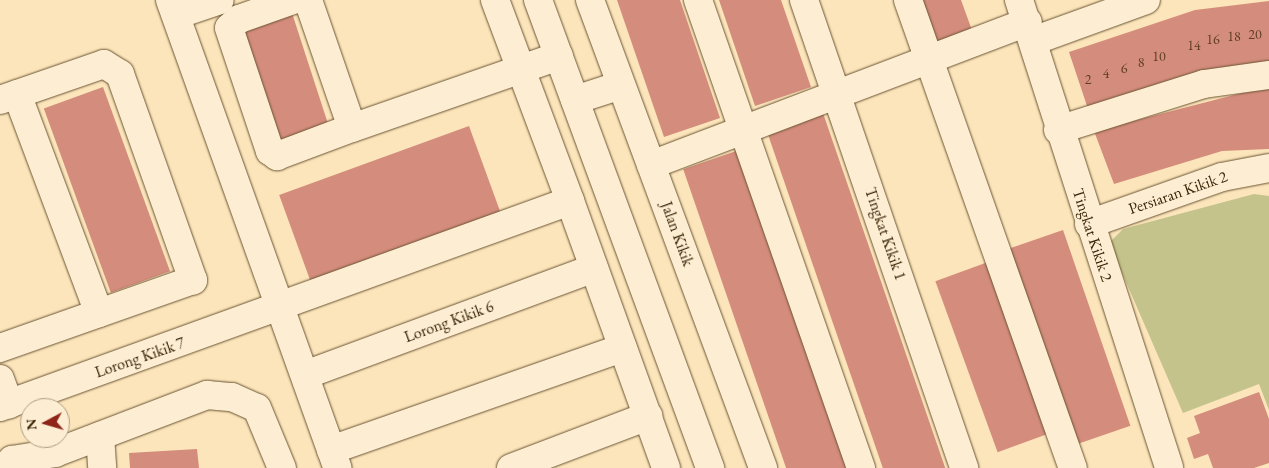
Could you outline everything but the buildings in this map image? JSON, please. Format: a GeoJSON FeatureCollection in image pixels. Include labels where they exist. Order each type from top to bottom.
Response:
{"type":"FeatureCollection","features":[{"type":"Feature","properties":{"kind":"street"},"geometry":{"type":"LineString","coordinates":[[220,0],[173,8],[335,459],[623,348]]}},
{"type":"Feature","properties":{"kind":"street"},"geometry":{"type":"LineString","coordinates":[[292,0],[240,19],[229,28],[270,151],[277,156],[559,56]]}},
{"type":"Feature","properties":{"kind":"street"},"geometry":{"type":"LineString","coordinates":[[308,0],[352,128]]}},
{"type":"Feature","properties":{"kind":"street"},"geometry":{"type":"LineString","coordinates":[[495,0],[666,468]]}},
{"type":"Feature","properties":{"kind":"street"},"geometry":{"type":"LineString","coordinates":[[538,0],[710,468]]}},
{"type":"Feature","properties":{"kind":"street","name":"Jalan Kikik"},"geometry":{"type":"LineString","coordinates":[[590,0],[764,468]]}},
{"type":"Feature","properties":{"kind":"street"},"geometry":{"type":"LineString","coordinates":[[698,0],[861,468]]}},
{"type":"Feature","properties":{"kind":"street","name":"Tingkat Kikik 1"},"geometry":{"type":"LineString","coordinates":[[804,0],[838,94],[964,468]]}},
{"type":"Feature","properties":{"kind":"street"},"geometry":{"type":"LineString","coordinates":[[908,0],[1073,468]]}},
{"type":"Feature","properties":{"kind":"street"},"geometry":{"type":"LineString","coordinates":[[651,165],[929,61],[1026,21],[1146,0]]}},
{"type":"Feature","properties":{"kind":"street","name":"Tingkat Kikik 2"},"geometry":{"type":"LineString","coordinates":[[1026,21],[1058,130],[1169,468]]}},
{"type":"Feature","properties":{"kind":"street"},"geometry":{"type":"LineString","coordinates":[[0,348],[193,280],[120,74],[104,64],[9,97],[99,313]]}},
{"type":"Feature","properties":{"kind":"street"},"geometry":{"type":"LineString","coordinates":[[1058,130],[1204,84],[1269,75]]}},
{"type":"Feature","properties":{"kind":"street"},"geometry":{"type":"LineString","coordinates":[[575,100],[621,85]]}},
{"type":"Feature","properties":{"kind":"street","name":"Persiaran Kikik 2"},"geometry":{"type":"LineString","coordinates":[[1089,224],[1222,177],[1269,168]]}},
{"type":"Feature","properties":{"kind":"street","name":"Lorong Kikik 7"},"geometry":{"type":"LineString","coordinates":[[3,397],[281,309],[570,201]]}},
{"type":"Feature","properties":{"kind":"street","name":"Lorong Kikik 6"},"geometry":{"type":"LineString","coordinates":[[305,375],[594,268]]}},
{"type":"Feature","properties":{"kind":"street"},"geometry":{"type":"LineString","coordinates":[[5,468],[12,460],[55,460],[100,436],[207,395],[232,397],[252,404],[266,420],[282,468]]}},
{"type":"Feature","properties":{"kind":"street"},"geometry":{"type":"LineString","coordinates":[[511,468],[648,416]]}},
{"type":"Feature","properties":{"kind":"street"},"geometry":{"type":"LineString","coordinates":[[100,436],[102,468]]}},
{"type":"Feature","properties":{"kind":"shaded area"},"geometry":{"type":"Polygon","coordinates":[[[1254,194],[1269,196],[1269,410],[1259,384],[1183,413],[1109,243],[1123,229],[1254,194]]]}}]}
